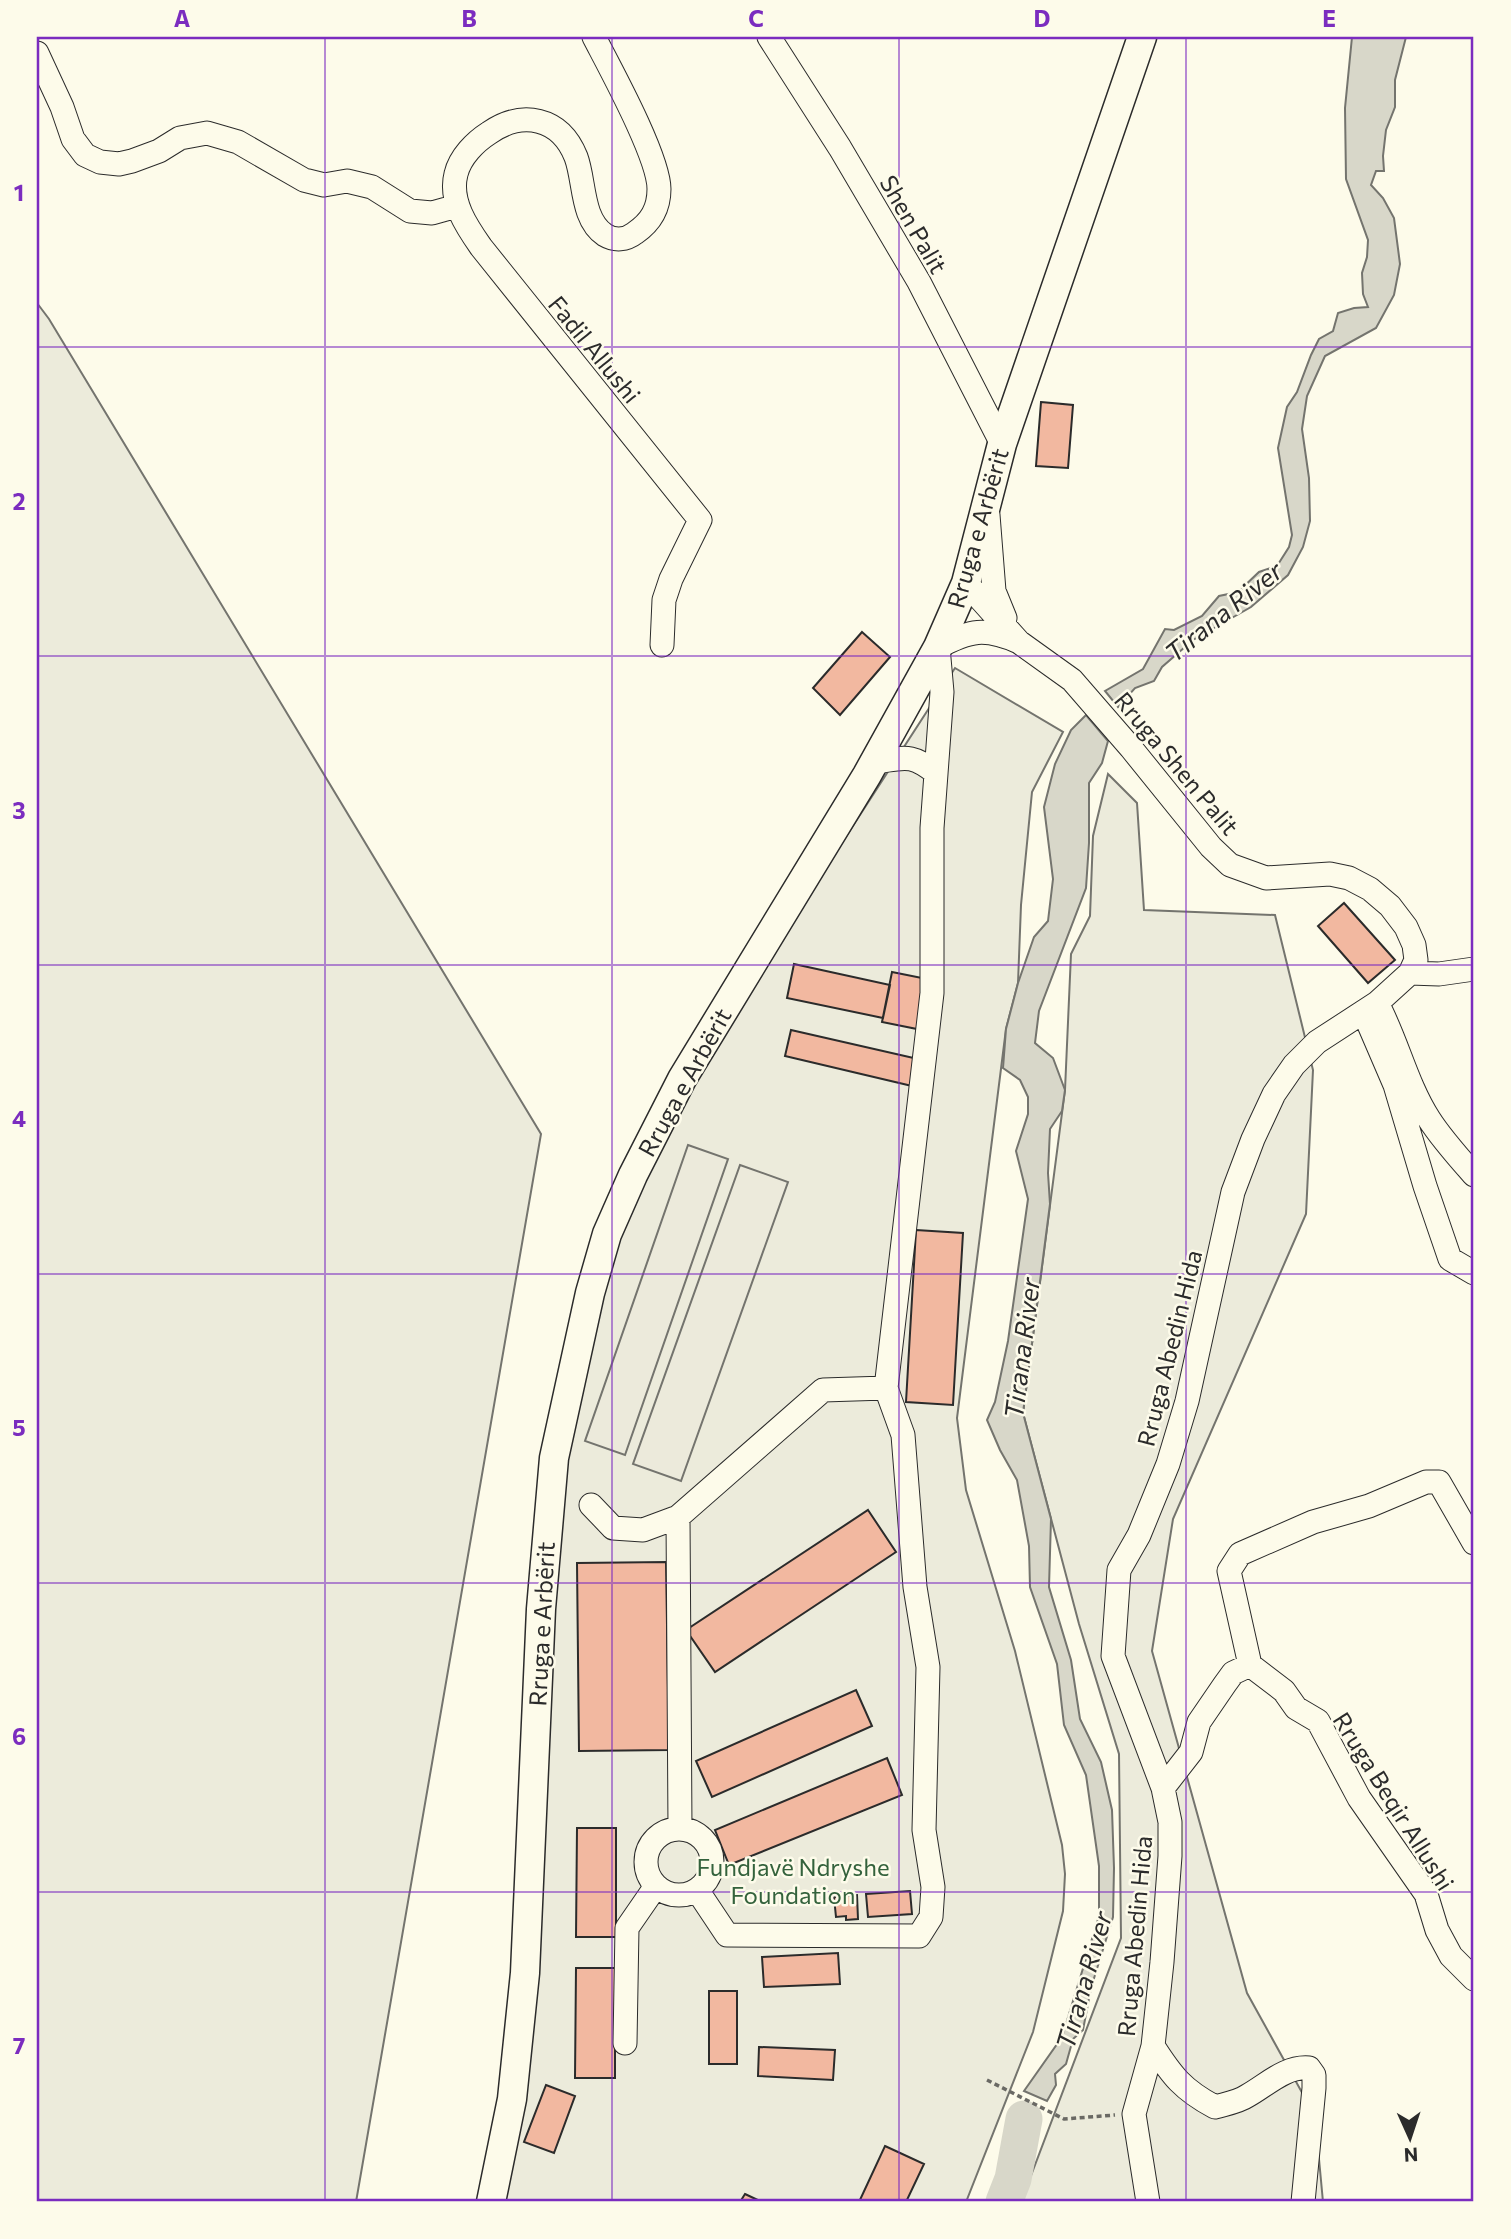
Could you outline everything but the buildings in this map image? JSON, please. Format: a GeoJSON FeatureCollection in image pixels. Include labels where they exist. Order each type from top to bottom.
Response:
{"type":"FeatureCollection","features":[{"type":"Feature","properties":{"kind":"main road","name":"Rruga e Arbërit"},"geometry":{"type":"LineString","coordinates":[[491,2202],[512,2099],[525,1973],[541,1609],[554,1458],[590,1293],[607,1234],[682,1079],[875,762],[939,647],[966,583],[1002,444],[1142,37]]}},
{"type":"Feature","properties":{"kind":"street"},"geometry":{"type":"LineString","coordinates":[[37,53],[62,107],[73,139],[85,155],[100,162],[119,164],[132,161],[159,151],[180,138],[207,133],[238,142],[304,180],[324,185],[347,181],[372,187],[410,211],[432,213],[457,206],[456,174],[464,158],[479,139],[509,122],[524,118],[540,120],[564,139],[575,155],[589,215],[597,228],[607,236],[617,239],[630,237],[645,226],[654,214],[659,185],[643,139],[594,37]]}},
{"type":"Feature","properties":{"kind":"street","name":"Shen Palit"},"geometry":{"type":"LineString","coordinates":[[769,37],[840,148],[919,282],[1002,444]]}},
{"type":"Feature","properties":{"kind":"street","name":"Fadil Allushi"},"geometry":{"type":"LineString","coordinates":[[457,206],[467,226],[511,287],[701,520],[671,579],[664,600],[662,645]]}},
{"type":"Feature","properties":{"kind":"street"},"geometry":{"type":"LineString","coordinates":[[988,498],[994,591],[1019,642]]}},
{"type":"Feature","properties":{"kind":"street","name":"Rruga Shen Palit"},"geometry":{"type":"LineString","coordinates":[[966,583],[1019,642],[1072,680],[1211,847],[1230,865],[1266,878],[1330,874],[1349,878],[1370,889],[1390,906],[1406,927],[1414,945],[1416,960],[1410,973]]}},
{"type":"Feature","properties":{"kind":"street"},"geometry":{"type":"LineString","coordinates":[[697,1890],[727,1935],[919,1936],[931,1917],[933,1887],[924,1830],[928,1667],[915,1587],[903,1435],[887,1388],[932,993],[930,889],[942,692],[939,647],[966,632],[995,634],[1019,642]]}},
{"type":"Feature","properties":{"kind":"street"},"geometry":{"type":"LineString","coordinates":[[875,762],[919,759],[936,773]]}},
{"type":"Feature","properties":{"kind":"street"},"geometry":{"type":"LineString","coordinates":[[1410,973],[1439,974],[1474,969]]}},
{"type":"Feature","properties":{"kind":"street","name":"Rruga Abedin Hida"},"geometry":{"type":"LineString","coordinates":[[1148,2202],[1134,2114],[1153,2046],[1162,1962],[1170,1822],[1163,1788],[1113,1656],[1119,1570],[1139,1535],[1168,1464],[1187,1401],[1233,1192],[1274,1094],[1294,1065],[1317,1042],[1371,1008],[1410,973]]}},
{"type":"Feature","properties":{"kind":"street"},"geometry":{"type":"LineString","coordinates":[[1371,1008],[1391,1028],[1408,1077],[1429,1119],[1474,1175]]}},
{"type":"Feature","properties":{"kind":"street"},"geometry":{"type":"LineString","coordinates":[[1371,1008],[1428,1198],[1450,1259],[1474,1273]]}},
{"type":"Feature","properties":{"kind":"street"},"geometry":{"type":"LineString","coordinates":[[591,1505],[613,1528],[643,1530],[678,1517],[823,1390],[887,1388]]}},
{"type":"Feature","properties":{"kind":"street"},"geometry":{"type":"LineString","coordinates":[[1163,1788],[1191,1752],[1199,1722],[1233,1673],[1250,1665],[1229,1571],[1240,1554],[1313,1522],[1369,1506],[1426,1482],[1439,1482],[1474,1543]]}},
{"type":"Feature","properties":{"kind":"street"},"geometry":{"type":"LineString","coordinates":[[678,1517],[681,1829]]}},
{"type":"Feature","properties":{"kind":"street","name":"Rruga Beqir Allushi"},"geometry":{"type":"LineString","coordinates":[[1250,1665],[1284,1691],[1296,1707],[1318,1721],[1359,1798],[1426,1894],[1437,1930],[1451,1956],[1474,1979]]}},
{"type":"Feature","properties":{"kind":"street"},"geometry":{"type":"LineString","coordinates":[[681,1829],[700,1836],[712,1853],[711,1874],[697,1890],[677,1895],[666,1893],[649,1877],[646,1854],[659,1835],[669,1830],[681,1829]]}},
{"type":"Feature","properties":{"kind":"street"},"geometry":{"type":"LineString","coordinates":[[625,2043],[627,1928],[656,1886]]}},
{"type":"Feature","properties":{"kind":"street"},"geometry":{"type":"LineString","coordinates":[[1153,2046],[1173,2077],[1196,2097],[1214,2107],[1246,2097],[1289,2071],[1299,2067],[1309,2068],[1314,2076],[1314,2088],[1303,2202]]}},
{"type":"Feature","properties":{"kind":"path"},"geometry":{"type":"LineString","coordinates":[[986,2080],[1064,2119],[1134,2114]]}},
{"type":"Feature","properties":{"kind":"green space"},"geometry":{"type":"Polygon","coordinates":[[[37,303],[541,1134],[356,2202],[37,2202],[37,303]]]}},
{"type":"Feature","properties":{"kind":"green space","name":"Fundjavë Ndryshe Foundation"},"geometry":{"type":"Polygon","coordinates":[[[955,668],[1063,732],[1032,792],[1021,905],[1018,983],[1006,1029],[957,1418],[966,1490],[1015,1651],[1062,1845],[1065,1874],[1063,1911],[1033,2032],[966,2202],[488,2202],[513,2025],[558,1458],[603,1272],[680,1103],[759,971],[955,668]]]}},
{"type":"Feature","properties":{"kind":"green space"},"geometry":{"type":"Polygon","coordinates":[[[1108,774],[1137,803],[1144,910],[1275,915],[1313,1070],[1306,1214],[1173,1519],[1152,1651],[1247,1993],[1315,2116],[1323,2202],[1021,2202],[1121,1938],[1119,1754],[1079,1624],[1023,1413],[1065,1090],[1071,954],[1090,916],[1093,836],[1108,774]]]}},
{"type":"Feature","properties":{"kind":"shaded area"},"geometry":{"type":"Polygon","coordinates":[[[688,1145],[728,1159],[625,1455],[585,1441],[688,1145]]]}},
{"type":"Feature","properties":{"kind":"shaded area"},"geometry":{"type":"Polygon","coordinates":[[[740,1165],[788,1182],[681,1481],[633,1464],[740,1165]]]}},
{"type":"Feature","properties":{"kind":"water"},"geometry":{"type":"Polygon","coordinates":[[[1352,37],[1406,37],[1395,80],[1395,107],[1386,130],[1384,171],[1376,171],[1371,185],[1383,198],[1394,218],[1400,264],[1394,295],[1376,328],[1325,356],[1307,396],[1302,429],[1309,478],[1310,521],[1303,547],[1288,575],[1251,607],[1193,640],[1162,667],[1154,681],[1135,688],[1118,707],[1105,691],[1143,669],[1165,629],[1174,630],[1202,616],[1219,596],[1238,592],[1259,572],[1277,566],[1289,547],[1292,535],[1278,448],[1287,407],[1297,392],[1319,339],[1333,331],[1338,313],[1368,307],[1363,294],[1362,273],[1368,240],[1346,179],[1345,108],[1352,37]]]}},
{"type":"Feature","properties":{"kind":"water"},"geometry":{"type":"Polygon","coordinates":[[[1086,715],[1108,741],[1102,763],[1089,783],[1086,888],[1039,1011],[1035,1043],[1053,1058],[1065,1090],[1062,1111],[1050,1129],[1050,1204],[1023,1413],[1051,1519],[1049,1587],[1071,1660],[1080,1719],[1101,1762],[1112,1810],[1113,1917],[1091,1988],[1083,2030],[1073,2039],[1066,2064],[1055,2074],[1056,2085],[1047,2101],[1024,2091],[1062,2037],[1099,1916],[1099,1866],[1086,1775],[1064,1725],[1057,1664],[1030,1587],[1029,1546],[1017,1480],[987,1420],[995,1402],[1008,1341],[1028,1199],[1016,1151],[1028,1114],[1028,1097],[1020,1080],[1003,1068],[1006,1029],[1034,937],[1048,921],[1053,879],[1044,807],[1055,764],[1071,730],[1086,715]]]}},
{"type":"Feature","properties":{"kind":"waterway","name":"Tirana River"},"geometry":{"type":"LineString","coordinates":[[1004,2202],[1013,2179],[1024,2119]]}}]}
